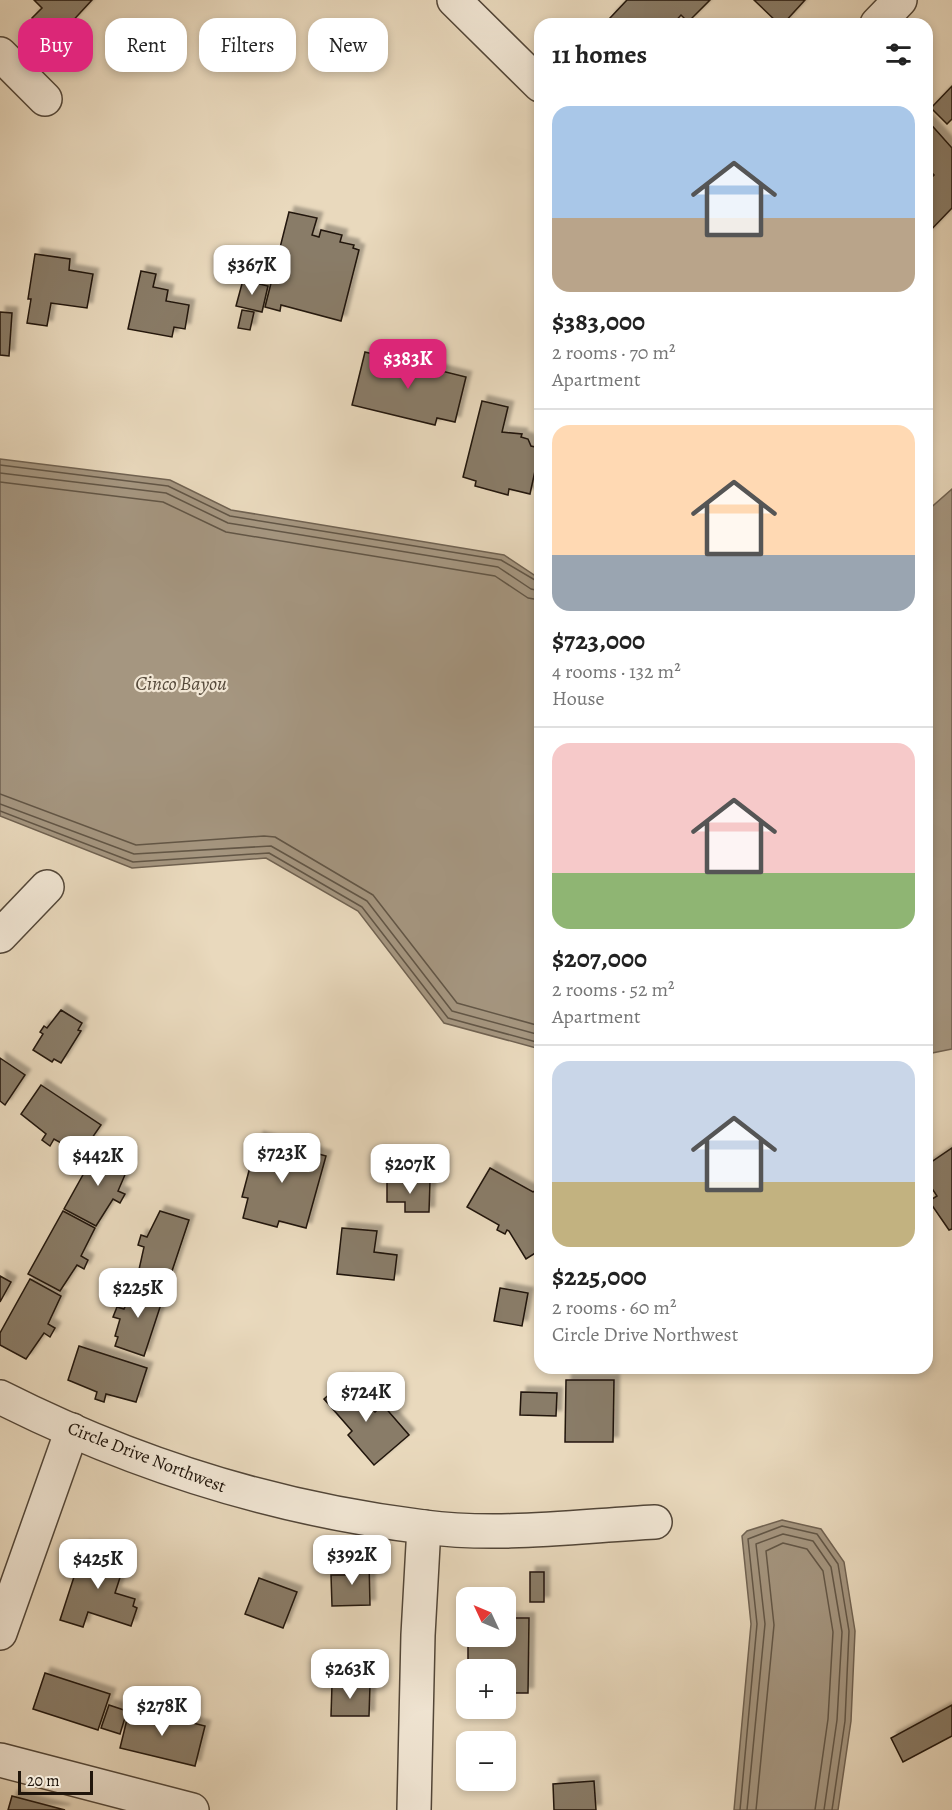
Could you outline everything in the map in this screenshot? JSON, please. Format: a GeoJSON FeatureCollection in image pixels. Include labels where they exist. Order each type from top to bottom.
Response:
{"type":"FeatureCollection","features":[{"type":"Feature","properties":{"kind":"street"},"geometry":{"type":"LineString","coordinates":[[454,0],[534,79]]}},
{"type":"Feature","properties":{"kind":"street"},"geometry":{"type":"LineString","coordinates":[[883,18],[900,0]]}},
{"type":"Feature","properties":{"kind":"street"},"geometry":{"type":"LineString","coordinates":[[0,54],[45,99]]}},
{"type":"Feature","properties":{"kind":"street"},"geometry":{"type":"LineString","coordinates":[[0,936],[47,887]]}},
{"type":"Feature","properties":{"kind":"street","name":"Circle Drive Northwest"},"geometry":{"type":"LineString","coordinates":[[0,1397],[72,1430],[181,1473],[239,1491],[424,1527],[481,1530],[656,1522]]}},
{"type":"Feature","properties":{"kind":"street"},"geometry":{"type":"LineString","coordinates":[[0,1633],[72,1430]]}},
{"type":"Feature","properties":{"kind":"street"},"geometry":{"type":"LineString","coordinates":[[414,1810],[418,1635],[424,1527]]}},
{"type":"Feature","properties":{"kind":"street"},"geometry":{"type":"LineString","coordinates":[[0,1762],[192,1810]]}},
{"type":"Feature","properties":{"kind":"water","name":"Cinco Bayou"},"geometry":{"type":"Polygon","coordinates":[[[0,459],[170,480],[231,510],[504,555],[534,575],[534,1047],[444,1023],[358,911],[266,858],[132,868],[0,816],[0,459]]]}},
{"type":"Feature","properties":{"kind":"water"},"geometry":{"type":"Polygon","coordinates":[[[952,489],[952,1049],[933,1053],[933,506],[952,489]]]}},
{"type":"Feature","properties":{"kind":"water"},"geometry":{"type":"Polygon","coordinates":[[[782,1520],[821,1529],[844,1562],[855,1631],[851,1721],[838,1810],[734,1810],[751,1624],[742,1536],[747,1531],[782,1520]]]}},
{"type":"Feature","properties":{"kind":"building"},"geometry":{"type":"Polygon","coordinates":[[[34,0],[92,0],[75,18],[32,18],[42,8],[34,0]]]}},
{"type":"Feature","properties":{"kind":"building"},"geometry":{"type":"Polygon","coordinates":[[[627,0],[710,0],[692,18],[684,18],[681,15],[678,18],[610,18],[627,0]]]}},
{"type":"Feature","properties":{"kind":"building"},"geometry":{"type":"Polygon","coordinates":[[[754,0],[805,0],[788,18],[773,18],[754,0]]]}},
{"type":"Feature","properties":{"kind":"building"},"geometry":{"type":"Polygon","coordinates":[[[952,86],[952,119],[947,124],[933,110],[933,106],[952,86]]]}},
{"type":"Feature","properties":{"kind":"building"},"geometry":{"type":"Polygon","coordinates":[[[933,127],[952,148],[952,208],[933,228],[933,176],[933,127]]]}},
{"type":"Feature","properties":{"kind":"building"},"geometry":{"type":"Polygon","coordinates":[[[289,212],[317,218],[312,235],[319,237],[321,230],[342,235],[340,242],[354,245],[353,248],[359,250],[341,321],[281,305],[280,311],[265,307],[289,212]]]}},
{"type":"Feature","properties":{"kind":"building"},"geometry":{"type":"Polygon","coordinates":[[[35,254],[70,259],[69,270],[93,274],[87,308],[51,303],[47,326],[27,323],[35,254]]]}},
{"type":"Feature","properties":{"kind":"building"},"geometry":{"type":"Polygon","coordinates":[[[141,271],[156,274],[153,287],[168,290],[166,301],[189,305],[185,329],[174,327],[172,337],[128,329],[141,271]]]}},
{"type":"Feature","properties":{"kind":"building"},"geometry":{"type":"Polygon","coordinates":[[[243,280],[268,286],[262,312],[236,306],[243,280]]]}},
{"type":"Feature","properties":{"kind":"building"},"geometry":{"type":"Polygon","coordinates":[[[242,310],[254,312],[250,330],[238,328],[242,310]]]}},
{"type":"Feature","properties":{"kind":"building"},"geometry":{"type":"Polygon","coordinates":[[[0,312],[12,313],[9,356],[0,355],[0,312]]]}},
{"type":"Feature","properties":{"kind":"building"},"geometry":{"type":"Polygon","coordinates":[[[365,352],[466,377],[455,422],[437,418],[435,425],[352,405],[365,352]]]}},
{"type":"Feature","properties":{"kind":"building"},"geometry":{"type":"Polygon","coordinates":[[[482,401],[508,407],[502,432],[522,434],[521,437],[528,439],[531,446],[534,447],[534,476],[530,494],[509,489],[508,495],[475,486],[476,481],[463,477],[482,401]]]}},
{"type":"Feature","properties":{"kind":"building"},"geometry":{"type":"Polygon","coordinates":[[[61,1010],[82,1023],[78,1030],[81,1031],[61,1063],[54,1059],[52,1062],[33,1050],[43,1034],[40,1032],[44,1026],[47,1028],[61,1010]]]}},
{"type":"Feature","properties":{"kind":"building"},"geometry":{"type":"Polygon","coordinates":[[[0,1058],[25,1075],[5,1105],[0,1101],[0,1058]]]}},
{"type":"Feature","properties":{"kind":"building"},"geometry":{"type":"Polygon","coordinates":[[[41,1085],[101,1125],[81,1154],[54,1139],[50,1146],[42,1140],[46,1134],[21,1114],[41,1085]]]}},
{"type":"Feature","properties":{"kind":"building"},"geometry":{"type":"Polygon","coordinates":[[[258,1137],[326,1156],[306,1228],[279,1221],[277,1227],[243,1218],[248,1198],[242,1197],[258,1137]]]}},
{"type":"Feature","properties":{"kind":"building"},"geometry":{"type":"Polygon","coordinates":[[[99,1146],[130,1163],[118,1191],[125,1194],[120,1203],[113,1199],[96,1226],[64,1209],[99,1146]]]}},
{"type":"Feature","properties":{"kind":"building"},"geometry":{"type":"Polygon","coordinates":[[[952,1148],[952,1229],[949,1230],[933,1207],[933,1198],[937,1196],[933,1190],[933,1161],[952,1148]]]}},
{"type":"Feature","properties":{"kind":"building"},"geometry":{"type":"Polygon","coordinates":[[[490,1168],[534,1191],[534,1254],[526,1259],[509,1231],[507,1230],[505,1234],[497,1230],[499,1225],[467,1207],[490,1168]]]}},
{"type":"Feature","properties":{"kind":"building"},"geometry":{"type":"Polygon","coordinates":[[[387,1181],[430,1181],[429,1212],[405,1212],[405,1202],[387,1202],[387,1181]]]}},
{"type":"Feature","properties":{"kind":"building"},"geometry":{"type":"Polygon","coordinates":[[[63,1211],[95,1228],[81,1256],[88,1260],[84,1269],[77,1265],[60,1291],[28,1274],[63,1211]]]}},
{"type":"Feature","properties":{"kind":"building"},"geometry":{"type":"Polygon","coordinates":[[[160,1211],[189,1220],[168,1283],[138,1274],[144,1247],[138,1245],[141,1235],[147,1237],[160,1211]]]}},
{"type":"Feature","properties":{"kind":"building"},"geometry":{"type":"Polygon","coordinates":[[[342,1228],[377,1231],[374,1252],[397,1255],[394,1280],[337,1274],[342,1228]]]}},
{"type":"Feature","properties":{"kind":"building"},"geometry":{"type":"Polygon","coordinates":[[[0,1276],[11,1282],[0,1302],[0,1276]]]}},
{"type":"Feature","properties":{"kind":"building"},"geometry":{"type":"Polygon","coordinates":[[[30,1279],[61,1296],[48,1324],[55,1328],[50,1337],[44,1333],[26,1359],[0,1345],[0,1333],[30,1279]]]}},
{"type":"Feature","properties":{"kind":"building"},"geometry":{"type":"Polygon","coordinates":[[[136,1283],[165,1292],[144,1356],[115,1346],[118,1337],[115,1336],[120,1319],[113,1317],[117,1307],[124,1309],[136,1283]]]}},
{"type":"Feature","properties":{"kind":"building"},"geometry":{"type":"Polygon","coordinates":[[[500,1288],[528,1293],[522,1326],[494,1321],[500,1288]]]}},
{"type":"Feature","properties":{"kind":"building"},"geometry":{"type":"Polygon","coordinates":[[[79,1346],[147,1368],[136,1402],[106,1394],[104,1402],[95,1399],[97,1392],[68,1380],[79,1346]]]}},
{"type":"Feature","properties":{"kind":"building"},"geometry":{"type":"Polygon","coordinates":[[[346,1379],[375,1412],[383,1405],[409,1435],[374,1465],[348,1435],[352,1431],[324,1399],[346,1379]]]}},
{"type":"Feature","properties":{"kind":"building"},"geometry":{"type":"Polygon","coordinates":[[[566,1380],[614,1380],[613,1442],[565,1442],[566,1380]]]}},
{"type":"Feature","properties":{"kind":"building"},"geometry":{"type":"Polygon","coordinates":[[[521,1392],[557,1393],[556,1416],[520,1415],[521,1392]]]}},
{"type":"Feature","properties":{"kind":"building"},"geometry":{"type":"Polygon","coordinates":[[[84,1546],[126,1559],[115,1593],[135,1599],[133,1606],[137,1608],[131,1626],[88,1612],[83,1627],[60,1620],[84,1546]]]}},
{"type":"Feature","properties":{"kind":"building"},"geometry":{"type":"Polygon","coordinates":[[[352,1561],[369,1561],[370,1605],[332,1606],[331,1575],[351,1575],[352,1561]]]}},
{"type":"Feature","properties":{"kind":"building"},"geometry":{"type":"Polygon","coordinates":[[[530,1572],[544,1572],[544,1602],[530,1602],[530,1572]]]}},
{"type":"Feature","properties":{"kind":"building"},"geometry":{"type":"Polygon","coordinates":[[[259,1578],[297,1592],[283,1628],[245,1614],[259,1578]]]}},
{"type":"Feature","properties":{"kind":"building"},"geometry":{"type":"Polygon","coordinates":[[[516,1618],[529,1618],[528,1693],[516,1693],[516,1659],[468,1659],[468,1647],[516,1647],[516,1618]]]}},
{"type":"Feature","properties":{"kind":"building"},"geometry":{"type":"Polygon","coordinates":[[[45,1673],[110,1694],[98,1730],[33,1709],[45,1673]]]}},
{"type":"Feature","properties":{"kind":"building"},"geometry":{"type":"Polygon","coordinates":[[[332,1684],[370,1685],[369,1716],[331,1716],[332,1684]]]}},
{"type":"Feature","properties":{"kind":"building"},"geometry":{"type":"Polygon","coordinates":[[[109,1705],[127,1711],[120,1734],[101,1728],[109,1705]]]}},
{"type":"Feature","properties":{"kind":"building"},"geometry":{"type":"Polygon","coordinates":[[[952,1705],[952,1736],[903,1762],[891,1738],[952,1705]]]}},
{"type":"Feature","properties":{"kind":"building"},"geometry":{"type":"Polygon","coordinates":[[[130,1707],[205,1726],[195,1766],[120,1748],[130,1707]]]}},
{"type":"Feature","properties":{"kind":"building"},"geometry":{"type":"Polygon","coordinates":[[[594,1781],[596,1810],[554,1810],[553,1784],[594,1781]]]}},
{"type":"Feature","properties":{"kind":"building"},"geometry":{"type":"Polygon","coordinates":[[[12,1796],[65,1810],[8,1810],[12,1796]]]}}]}
